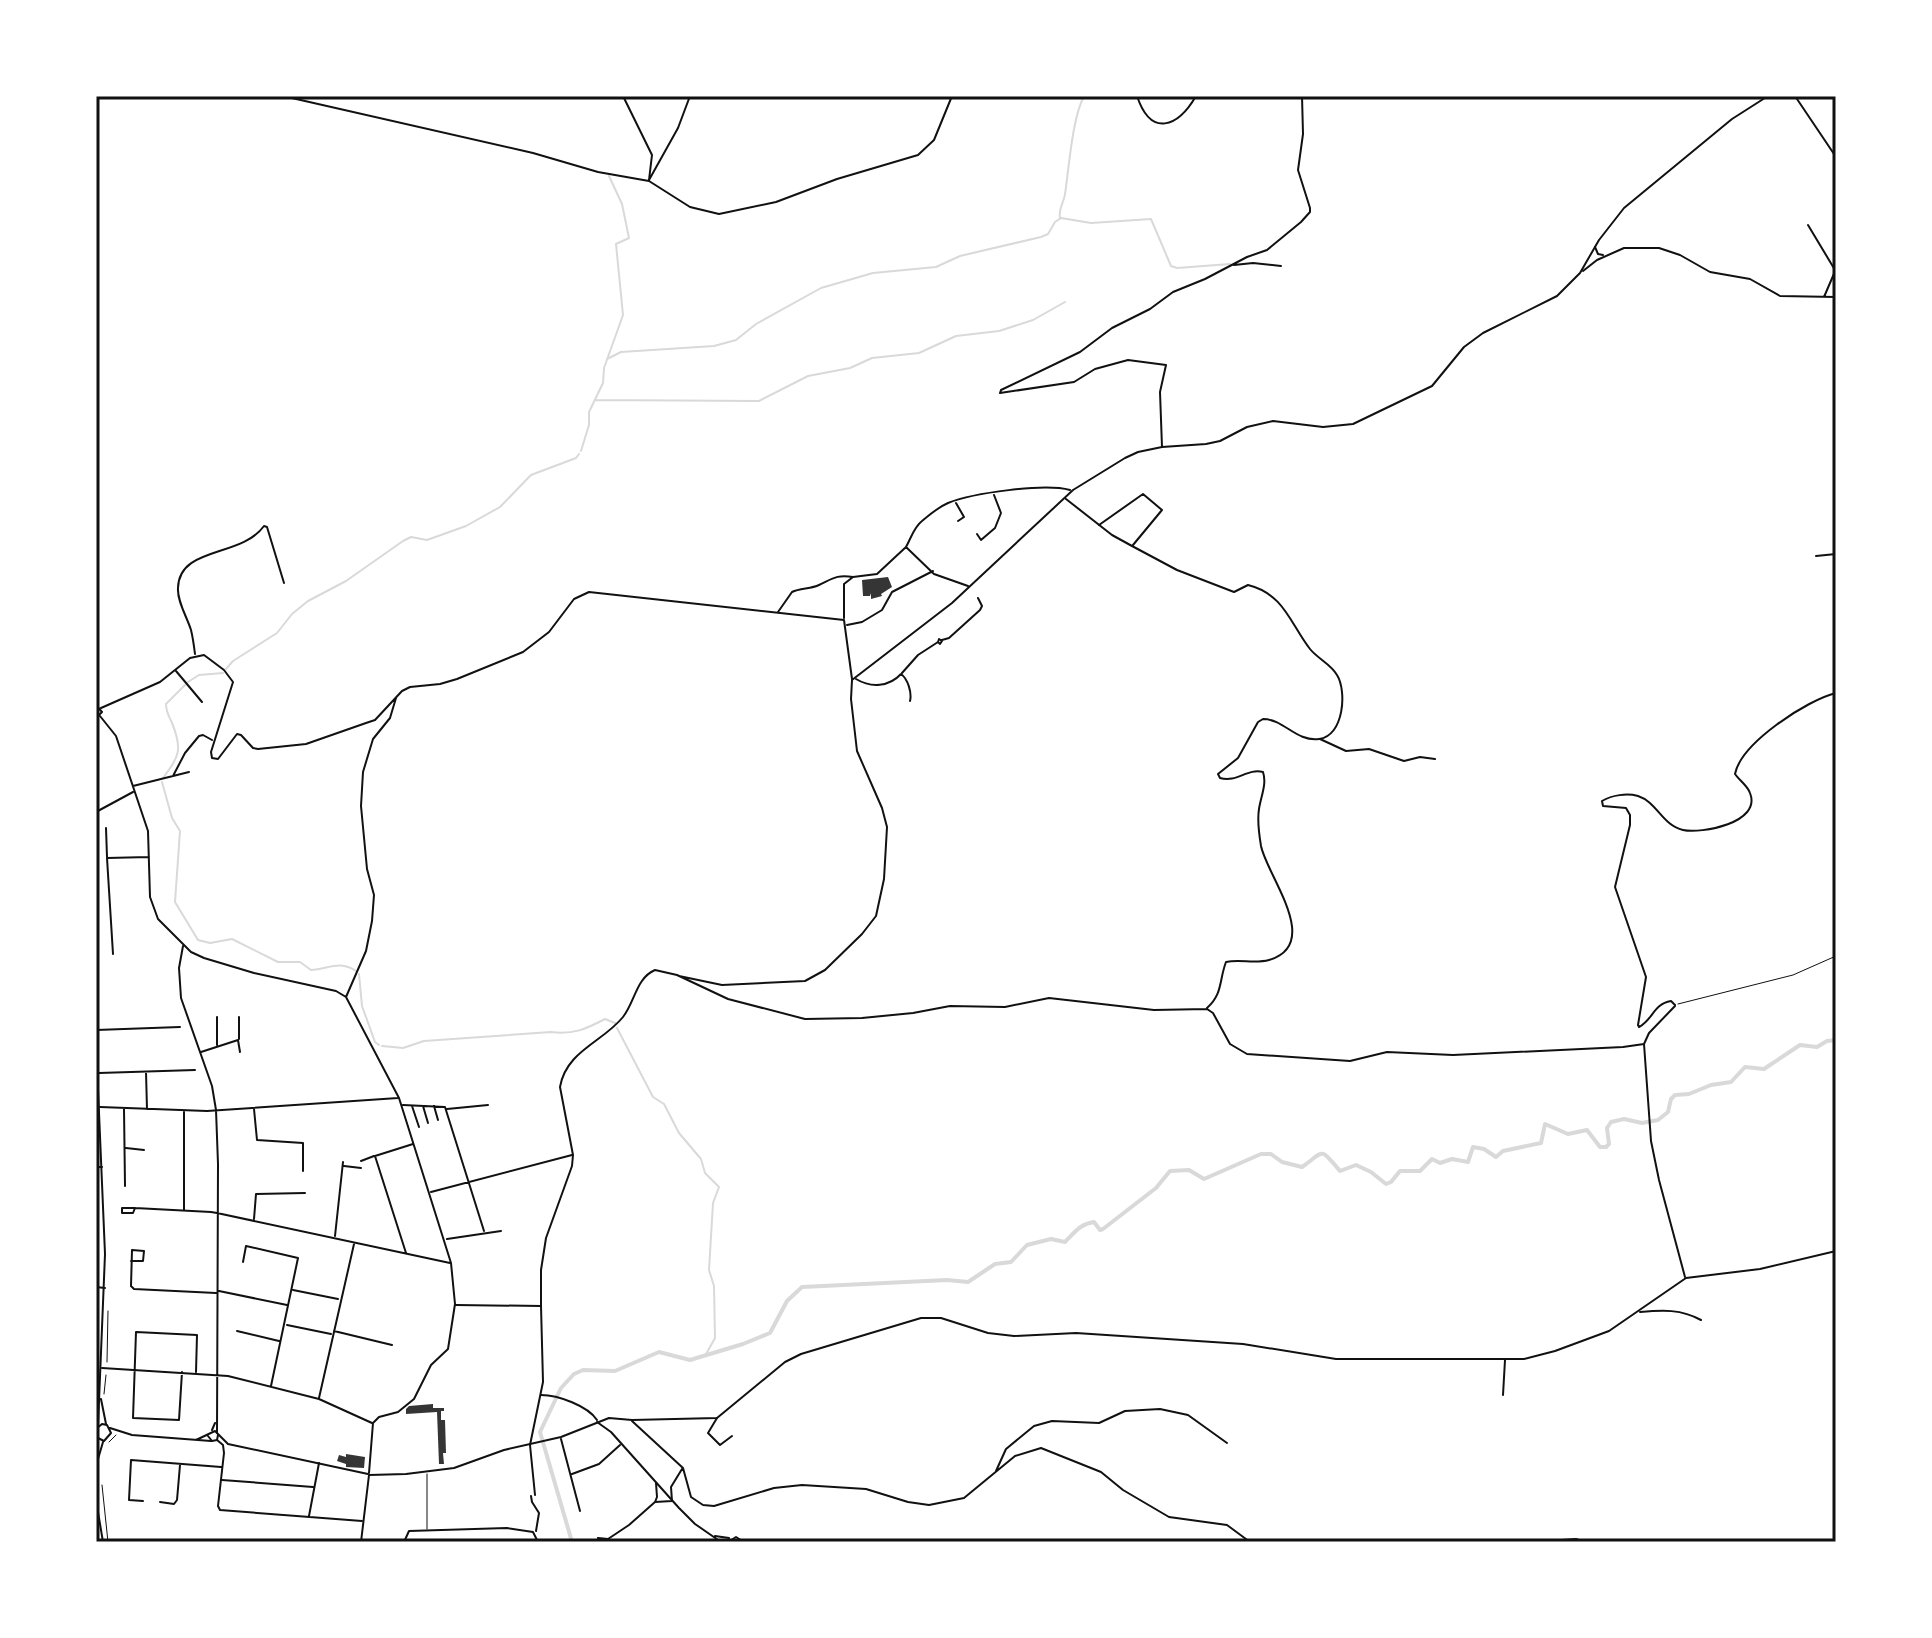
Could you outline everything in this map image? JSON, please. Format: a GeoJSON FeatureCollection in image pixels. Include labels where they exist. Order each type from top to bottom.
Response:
{"type":"FeatureCollection","features":[{"type":"Feature","properties":{"kind":"street"},"geometry":{"type":"LineString","coordinates":[[283,96],[533,153],[598,172],[649,181],[690,207],[725,213],[776,202],[837,179],[918,155],[934,140],[952,96]]}},
{"type":"Feature","properties":{"kind":"street"},"geometry":{"type":"LineString","coordinates":[[623,96],[652,155],[649,181]]}},
{"type":"Feature","properties":{"kind":"street"},"geometry":{"type":"LineString","coordinates":[[649,181],[678,128],[690,96]]}},
{"type":"Feature","properties":{"kind":"street"},"geometry":{"type":"LineString","coordinates":[[1137,96],[1145,113],[1164,125],[1171,124],[1187,111],[1196,96]]}},
{"type":"Feature","properties":{"kind":"street"},"geometry":{"type":"LineString","coordinates":[[1162,447],[1160,392],[1166,365],[1128,360],[1095,369],[1074,382],[1000,393],[1001,390],[1080,352],[1112,328],[1150,309],[1173,292],[1267,250],[1307,216],[1310,208],[1298,170],[1303,134],[1302,96]]}},
{"type":"Feature","properties":{"kind":"street"},"geometry":{"type":"LineString","coordinates":[[1580,273],[1619,213],[1744,110],[1768,96]]}},
{"type":"Feature","properties":{"kind":"street"},"geometry":{"type":"LineString","coordinates":[[1795,96],[1836,157]]}},
{"type":"Feature","properties":{"kind":"street"},"geometry":{"type":"LineString","coordinates":[[1808,225],[1835,270],[1824,297]]}},
{"type":"Feature","properties":{"kind":"street"},"geometry":{"type":"LineString","coordinates":[[1596,246],[1598,254],[1606,255]]}},
{"type":"Feature","properties":{"kind":"street"},"geometry":{"type":"LineString","coordinates":[[854,680],[952,603],[1073,490],[1138,452],[1220,441],[1247,427],[1273,421],[1332,427],[1362,422],[1432,386],[1464,347],[1500,323],[1547,303],[1580,273],[1606,255],[1631,247],[1659,248],[1680,255],[1710,272],[1750,279],[1780,296],[1836,297]]}},
{"type":"Feature","properties":{"kind":"street"},"geometry":{"type":"LineString","coordinates":[[1229,266],[1248,263],[1281,266]]}},
{"type":"Feature","properties":{"kind":"street"},"geometry":{"type":"LineString","coordinates":[[777,613],[792,592],[842,575],[877,574],[906,547],[920,524],[948,503],[994,493],[1059,487],[1073,490]]}},
{"type":"Feature","properties":{"kind":"street"},"geometry":{"type":"LineString","coordinates":[[977,534],[981,540],[995,528],[1001,513],[994,493]]}},
{"type":"Feature","properties":{"kind":"street"},"geometry":{"type":"LineString","coordinates":[[1099,525],[1143,494],[1162,510],[1132,546]]}},
{"type":"Feature","properties":{"kind":"street"},"geometry":{"type":"LineString","coordinates":[[1065,498],[1099,525],[1177,570],[1234,592],[1245,586],[1253,586],[1281,603],[1310,649],[1335,672],[1340,682],[1342,701],[1339,719],[1332,731],[1319,739]]}},
{"type":"Feature","properties":{"kind":"street"},"geometry":{"type":"LineString","coordinates":[[955,502],[964,517],[958,521]]}},
{"type":"Feature","properties":{"kind":"street"},"geometry":{"type":"LineString","coordinates":[[195,656],[192,633],[177,591],[179,578],[194,560],[236,548],[250,541],[264,526],[267,527],[284,583]]}},
{"type":"Feature","properties":{"kind":"street"},"geometry":{"type":"LineString","coordinates":[[906,547],[933,572],[969,586]]}},
{"type":"Feature","properties":{"kind":"street"},"geometry":{"type":"LineString","coordinates":[[1816,556],[1836,554]]}},
{"type":"Feature","properties":{"kind":"street"},"geometry":{"type":"LineString","coordinates":[[846,625],[862,622],[882,610],[892,592],[933,572]]}},
{"type":"Feature","properties":{"kind":"street"},"geometry":{"type":"LineString","coordinates":[[538,1542],[535,1533],[539,1513],[532,1502],[530,1445],[541,1395],[543,1367],[541,1270],[546,1238],[569,1179],[573,1155],[560,1087],[565,1070],[583,1048],[620,1021],[632,1005],[645,975],[658,970],[722,985],[805,981],[825,970],[876,916],[884,879],[887,827],[857,751],[851,699],[854,680],[844,620],[844,584],[853,577]]}},
{"type":"Feature","properties":{"kind":"street"},"geometry":{"type":"LineString","coordinates":[[101,708],[140,693],[195,656],[204,655],[233,680],[211,752],[212,758],[218,759],[237,734],[258,749],[306,744],[375,720],[396,696],[410,687],[457,679],[523,652],[549,632],[574,599],[589,592],[844,620]]}},
{"type":"Feature","properties":{"kind":"street"},"geometry":{"type":"LineString","coordinates":[[854,680],[888,684],[918,655],[949,638],[980,610],[982,606],[978,598]]}},
{"type":"Feature","properties":{"kind":"street"},"geometry":{"type":"LineString","coordinates":[[176,670],[202,702]]}},
{"type":"Feature","properties":{"kind":"street"},"geometry":{"type":"LineString","coordinates":[[901,674],[905,677],[910,701]]}},
{"type":"Feature","properties":{"kind":"street"},"geometry":{"type":"LineString","coordinates":[[1686,1278],[1659,1180],[1649,1125],[1644,1044],[1649,1033],[1675,1006],[1671,1001],[1663,1003],[1642,1027],[1638,1025],[1646,977],[1615,887],[1630,815],[1623,807],[1603,806],[1602,801],[1626,794],[1640,796],[1650,802],[1667,823],[1686,830],[1707,831],[1728,824],[1744,815],[1751,803],[1750,793],[1735,774],[1741,760],[1760,739],[1797,711],[1815,700],[1836,693]]}},
{"type":"Feature","properties":{"kind":"street"},"geometry":{"type":"LineString","coordinates":[[346,997],[366,951],[374,895],[367,869],[361,806],[363,772],[373,739],[390,718],[396,696]]}},
{"type":"Feature","properties":{"kind":"street"},"geometry":{"type":"LineString","coordinates":[[96,705],[101,708]]}},
{"type":"Feature","properties":{"kind":"street"},"geometry":{"type":"LineString","coordinates":[[101,708],[98,717],[116,736],[148,831],[152,909],[158,919],[191,952],[227,966],[311,985],[346,997],[399,1098],[445,1240],[455,1304],[448,1349],[431,1365],[414,1399],[406,1407],[379,1417],[373,1423],[361,1542]]}},
{"type":"Feature","properties":{"kind":"street"},"geometry":{"type":"LineString","coordinates":[[1207,1009],[1217,1000],[1226,962],[1255,962],[1278,956],[1287,947],[1293,932],[1286,900],[1262,849],[1259,812],[1263,772],[1253,770],[1230,780],[1220,778],[1218,774],[1238,758],[1258,722],[1263,719],[1279,721],[1289,731],[1346,751],[1377,751],[1404,761],[1420,757],[1435,759]]}},
{"type":"Feature","properties":{"kind":"street"},"geometry":{"type":"LineString","coordinates":[[173,776],[185,753],[199,736],[203,735],[214,742]]}},
{"type":"Feature","properties":{"kind":"street"},"geometry":{"type":"LineString","coordinates":[[132,786],[189,772]]}},
{"type":"Feature","properties":{"kind":"street"},"geometry":{"type":"LineString","coordinates":[[96,812],[133,792]]}},
{"type":"Feature","properties":{"kind":"street"},"geometry":{"type":"LineString","coordinates":[[106,828],[113,954]]}},
{"type":"Feature","properties":{"kind":"street"},"geometry":{"type":"LineString","coordinates":[[107,858],[151,857]]}},
{"type":"Feature","properties":{"kind":"street"},"geometry":{"type":"LineString","coordinates":[[183,945],[179,968],[181,998],[212,1086],[216,1110],[217,1440]]}},
{"type":"Feature","properties":{"kind":"street"},"geometry":{"type":"LineString","coordinates":[[679,976],[728,999],[805,1019],[862,1018],[950,1006],[1005,1007],[1049,998],[1154,1010],[1207,1009],[1213,1013],[1230,1044],[1247,1054],[1350,1061],[1387,1052],[1453,1055],[1644,1044]]}},
{"type":"Feature","properties":{"kind":"street"},"geometry":{"type":"LineString","coordinates":[[217,1017],[217,1047]]}},
{"type":"Feature","properties":{"kind":"street"},"geometry":{"type":"LineString","coordinates":[[239,1017],[240,1052]]}},
{"type":"Feature","properties":{"kind":"street"},"geometry":{"type":"LineString","coordinates":[[96,1030],[180,1027]]}},
{"type":"Feature","properties":{"kind":"street"},"geometry":{"type":"LineString","coordinates":[[200,1052],[239,1040]]}},
{"type":"Feature","properties":{"kind":"street"},"geometry":{"type":"LineString","coordinates":[[96,1042],[105,1288],[96,1428],[107,1425]]}},
{"type":"Feature","properties":{"kind":"street"},"geometry":{"type":"LineString","coordinates":[[98,1073],[195,1070]]}},
{"type":"Feature","properties":{"kind":"street"},"geometry":{"type":"LineString","coordinates":[[146,1071],[147,1109]]}},
{"type":"Feature","properties":{"kind":"street"},"geometry":{"type":"LineString","coordinates":[[100,1107],[216,1110],[399,1098]]}},
{"type":"Feature","properties":{"kind":"street"},"geometry":{"type":"LineString","coordinates":[[401,1105],[442,1105],[445,1109],[484,1231]]}},
{"type":"Feature","properties":{"kind":"street"},"geometry":{"type":"LineString","coordinates":[[412,1105],[419,1127]]}},
{"type":"Feature","properties":{"kind":"street"},"geometry":{"type":"LineString","coordinates":[[423,1105],[428,1123]]}},
{"type":"Feature","properties":{"kind":"street"},"geometry":{"type":"LineString","coordinates":[[434,1105],[438,1120]]}},
{"type":"Feature","properties":{"kind":"street"},"geometry":{"type":"LineString","coordinates":[[445,1109],[488,1105]]}},
{"type":"Feature","properties":{"kind":"street"},"geometry":{"type":"LineString","coordinates":[[254,1107],[257,1140],[303,1143],[303,1171]]}},
{"type":"Feature","properties":{"kind":"street"},"geometry":{"type":"LineString","coordinates":[[124,1108],[125,1186]]}},
{"type":"Feature","properties":{"kind":"street"},"geometry":{"type":"LineString","coordinates":[[184,1110],[184,1211]]}},
{"type":"Feature","properties":{"kind":"street"},"geometry":{"type":"LineString","coordinates":[[361,1161],[415,1144]]}},
{"type":"Feature","properties":{"kind":"street"},"geometry":{"type":"LineString","coordinates":[[125,1148],[144,1150]]}},
{"type":"Feature","properties":{"kind":"street"},"geometry":{"type":"LineString","coordinates":[[430,1192],[573,1155]]}},
{"type":"Feature","properties":{"kind":"street"},"geometry":{"type":"LineString","coordinates":[[375,1156],[406,1254]]}},
{"type":"Feature","properties":{"kind":"street"},"geometry":{"type":"LineString","coordinates":[[335,1238],[343,1164],[361,1168]]}},
{"type":"Feature","properties":{"kind":"street"},"geometry":{"type":"LineString","coordinates":[[96,1167],[102,1167]]}},
{"type":"Feature","properties":{"kind":"street"},"geometry":{"type":"LineString","coordinates":[[254,1221],[256,1194],[305,1193]]}},
{"type":"Feature","properties":{"kind":"street"},"geometry":{"type":"LineString","coordinates":[[135,1208],[217,1213],[451,1263]]}},
{"type":"Feature","properties":{"kind":"street"},"geometry":{"type":"LineString","coordinates":[[445,1240],[484,1231],[501,1231]]}},
{"type":"Feature","properties":{"kind":"street"},"geometry":{"type":"LineString","coordinates":[[319,1399],[355,1242]]}},
{"type":"Feature","properties":{"kind":"street"},"geometry":{"type":"LineString","coordinates":[[243,1262],[246,1246],[298,1258],[271,1387]]}},
{"type":"Feature","properties":{"kind":"street"},"geometry":{"type":"LineString","coordinates":[[732,1436],[720,1445],[708,1433],[717,1418],[793,1358],[921,1318],[941,1318],[988,1333],[1014,1336],[1076,1333],[1243,1344],[1336,1359],[1524,1359],[1609,1331],[1686,1278],[1760,1269],[1836,1251]]}},
{"type":"Feature","properties":{"kind":"street"},"geometry":{"type":"LineString","coordinates":[[131,1261],[131,1286],[134,1289],[218,1292],[288,1305]]}},
{"type":"Feature","properties":{"kind":"street"},"geometry":{"type":"LineString","coordinates":[[96,1287],[105,1288]]}},
{"type":"Feature","properties":{"kind":"street"},"geometry":{"type":"LineString","coordinates":[[292,1290],[340,1300]]}},
{"type":"Feature","properties":{"kind":"street"},"geometry":{"type":"LineString","coordinates":[[455,1304],[541,1306]]}},
{"type":"Feature","properties":{"kind":"street"},"geometry":{"type":"LineString","coordinates":[[1640,1312],[1670,1309],[1701,1320]]}},
{"type":"Feature","properties":{"kind":"street"},"geometry":{"type":"LineString","coordinates":[[284,1324],[392,1345]]}},
{"type":"Feature","properties":{"kind":"street"},"geometry":{"type":"LineString","coordinates":[[237,1331],[280,1341]]}},
{"type":"Feature","properties":{"kind":"street"},"geometry":{"type":"LineString","coordinates":[[182,1372],[179,1420],[133,1418],[136,1332],[197,1335],[196,1373]]}},
{"type":"Feature","properties":{"kind":"street"},"geometry":{"type":"LineString","coordinates":[[1503,1395],[1505,1359]]}},
{"type":"Feature","properties":{"kind":"street"},"geometry":{"type":"LineString","coordinates":[[101,1368],[217,1374],[319,1399],[373,1423]]}},
{"type":"Feature","properties":{"kind":"street"},"geometry":{"type":"LineString","coordinates":[[99,1393],[107,1425],[124,1434]]}},
{"type":"Feature","properties":{"kind":"street"},"geometry":{"type":"LineString","coordinates":[[541,1395],[551,1395],[594,1415],[597,1422],[672,1501],[695,1524],[721,1542]]}},
{"type":"Feature","properties":{"kind":"street"},"geometry":{"type":"LineString","coordinates":[[996,1472],[1006,1449],[1034,1426],[1052,1421],[1099,1423],[1125,1411],[1155,1409],[1188,1415],[1227,1443]]}},
{"type":"Feature","properties":{"kind":"street"},"geometry":{"type":"LineString","coordinates":[[196,1440],[208,1435],[216,1418]]}},
{"type":"Feature","properties":{"kind":"street"},"geometry":{"type":"LineString","coordinates":[[212,1430],[228,1444],[369,1475],[454,1468],[504,1450],[561,1437],[609,1418],[717,1418]]}},
{"type":"Feature","properties":{"kind":"street"},"geometry":{"type":"LineString","coordinates":[[632,1420],[683,1468],[691,1497],[703,1505],[714,1506],[774,1488],[802,1485],[866,1489],[929,1505],[964,1498],[1023,1452],[1041,1448],[1101,1472],[1123,1490],[1169,1517],[1227,1525],[1250,1542]]}},
{"type":"Feature","properties":{"kind":"street"},"geometry":{"type":"LineString","coordinates":[[110,1428],[110,1436]]}},
{"type":"Feature","properties":{"kind":"street"},"geometry":{"type":"LineString","coordinates":[[97,1468],[104,1441],[110,1436],[124,1434],[217,1440],[223,1445],[218,1508],[363,1521]]}},
{"type":"Feature","properties":{"kind":"street"},"geometry":{"type":"LineString","coordinates":[[208,1435],[211,1441]]}},
{"type":"Feature","properties":{"kind":"street"},"geometry":{"type":"LineString","coordinates":[[103,1542],[97,1506],[96,1437],[104,1441]]}},
{"type":"Feature","properties":{"kind":"street"},"geometry":{"type":"LineString","coordinates":[[561,1437],[580,1511]]}},
{"type":"Feature","properties":{"kind":"street"},"geometry":{"type":"LineString","coordinates":[[570,1474],[599,1464],[621,1444]]}},
{"type":"Feature","properties":{"kind":"street"},"geometry":{"type":"LineString","coordinates":[[143,1501],[129,1500],[131,1460],[222,1467]]}},
{"type":"Feature","properties":{"kind":"street"},"geometry":{"type":"LineString","coordinates":[[309,1517],[319,1463]]}},
{"type":"Feature","properties":{"kind":"street"},"geometry":{"type":"LineString","coordinates":[[160,1502],[176,1503],[180,1464]]}},
{"type":"Feature","properties":{"kind":"street"},"geometry":{"type":"LineString","coordinates":[[672,1501],[671,1487],[683,1468]]}},
{"type":"Feature","properties":{"kind":"street"},"geometry":{"type":"LineString","coordinates":[[427,1472],[427,1530]]}},
{"type":"Feature","properties":{"kind":"street"},"geometry":{"type":"LineString","coordinates":[[221,1480],[313,1487]]}},
{"type":"Feature","properties":{"kind":"street"},"geometry":{"type":"LineString","coordinates":[[655,1502],[656,1483]]}},
{"type":"Feature","properties":{"kind":"street"},"geometry":{"type":"LineString","coordinates":[[657,1497],[666,1493]]}},
{"type":"Feature","properties":{"kind":"street"},"geometry":{"type":"LineString","coordinates":[[662,1500],[666,1493]]}},
{"type":"Feature","properties":{"kind":"street"},"geometry":{"type":"LineString","coordinates":[[600,1542],[598,1538],[608,1540],[655,1502],[672,1501]]}},
{"type":"Feature","properties":{"kind":"street"},"geometry":{"type":"LineString","coordinates":[[404,1542],[409,1531],[507,1528],[535,1533]]}},
{"type":"Feature","properties":{"kind":"street"},"geometry":{"type":"LineString","coordinates":[[96,1533],[101,1532]]}},
{"type":"Feature","properties":{"kind":"street"},"geometry":{"type":"LineString","coordinates":[[714,1536],[745,1541]]}},
{"type":"Feature","properties":{"kind":"street"},"geometry":{"type":"LineString","coordinates":[[728,1542],[732,1538]]}},
{"type":"Feature","properties":{"kind":"street"},"geometry":{"type":"LineString","coordinates":[[1531,1542],[1576,1539],[1585,1542]]}},
{"type":"Feature","properties":{"kind":"path"},"geometry":{"type":"LineString","coordinates":[[1675,1006],[1793,975],[1836,956]]}},
{"type":"Feature","properties":{"kind":"path"},"geometry":{"type":"LineString","coordinates":[[104,1447],[116,1437]]}},
{"type":"Feature","properties":{"kind":"path"},"geometry":{"type":"LineString","coordinates":[[102,1487],[108,1542]]}},
{"type":"Feature","properties":{"kind":"building"},"geometry":{"type":"Polygon","coordinates":[[[888,577],[892,587],[882,596],[871,599],[871,593],[870,596],[863,596],[862,580],[888,577]]]}},
{"type":"Feature","properties":{"kind":"building"},"geometry":{"type":"Polygon","coordinates":[[[433,1404],[433,1408],[444,1408],[441,1420],[445,1420],[444,1464],[439,1464],[437,1412],[406,1414],[409,1406],[433,1404]]]}},
{"type":"Feature","properties":{"kind":"building"},"geometry":{"type":"Polygon","coordinates":[[[346,1454],[365,1457],[364,1468],[346,1467],[346,1464],[337,1461],[339,1455],[346,1457],[346,1454]]]}},
{"type":"Feature","properties":{"kind":"waterway"},"geometry":{"type":"LineString","coordinates":[[1060,218],[1074,130],[1084,96]]}},
{"type":"Feature","properties":{"kind":"waterway"},"geometry":{"type":"LineString","coordinates":[[581,451],[589,425],[589,412],[603,383],[604,368],[623,315],[616,244],[629,238],[622,204],[609,176]]}},
{"type":"Feature","properties":{"kind":"waterway"},"geometry":{"type":"LineString","coordinates":[[607,359],[621,352],[714,346],[736,340],[756,324],[821,288],[873,273],[936,267],[960,256],[1041,237],[1048,234],[1061,218],[1091,223],[1151,219],[1171,266],[1230,264]]}},
{"type":"Feature","properties":{"kind":"waterway"},"geometry":{"type":"LineString","coordinates":[[595,400],[759,401],[808,376],[850,368],[872,358],[919,353],[956,336],[999,331],[1033,320],[1065,302]]}},
{"type":"Feature","properties":{"kind":"waterway"},"geometry":{"type":"LineString","coordinates":[[226,669],[233,661],[277,633],[292,614],[308,601],[346,581],[403,541],[411,537],[427,540],[466,526],[500,507],[531,475],[576,458],[579,454]]}},
{"type":"Feature","properties":{"kind":"waterway"},"geometry":{"type":"LineString","coordinates":[[188,682],[199,675],[223,673]]}},
{"type":"Feature","properties":{"kind":"waterway"},"geometry":{"type":"LineString","coordinates":[[163,778],[178,752],[166,704],[185,685]]}},
{"type":"Feature","properties":{"kind":"waterway"},"geometry":{"type":"LineString","coordinates":[[162,782],[172,818],[180,831],[175,902],[198,940],[210,943],[232,939],[278,962],[300,962],[311,970],[339,966],[356,971]]}},
{"type":"Feature","properties":{"kind":"waterway"},"geometry":{"type":"LineString","coordinates":[[359,974],[362,1006],[375,1042],[379,1045]]}},
{"type":"Feature","properties":{"kind":"waterway"},"geometry":{"type":"LineString","coordinates":[[382,1046],[403,1048],[424,1041],[573,1032],[605,1019],[615,1023]]}},
{"type":"Feature","properties":{"kind":"waterway"},"geometry":{"type":"LineString","coordinates":[[617,1028],[653,1097],[664,1104],[679,1133],[701,1159],[705,1173],[719,1187],[713,1203],[709,1270],[714,1286],[715,1338],[705,1356]]}},
{"type":"Feature","properties":{"kind":"waterway"},"geometry":{"type":"LineString","coordinates":[[572,1542],[540,1432],[561,1388],[574,1374],[583,1370],[615,1371],[659,1352],[690,1360],[743,1344],[770,1333],[787,1301],[802,1287],[947,1280],[968,1282],[995,1264],[1011,1262],[1027,1245],[1051,1239],[1065,1242],[1089,1223],[1094,1222],[1100,1230],[1103,1229],[1156,1188],[1170,1171],[1189,1170],[1204,1179],[1261,1154],[1271,1154],[1282,1162],[1302,1167],[1322,1154],[1340,1171],[1356,1165],[1386,1184],[1400,1171],[1420,1171],[1432,1159],[1440,1163],[1452,1159],[1468,1162],[1473,1147],[1484,1149],[1496,1157],[1503,1151],[1541,1143],[1545,1124],[1568,1134],[1587,1130],[1600,1147],[1606,1147],[1609,1144],[1607,1128],[1611,1122],[1624,1119],[1642,1123],[1658,1120],[1668,1112],[1675,1095],[1731,1082],[1745,1067],[1764,1069],[1800,1045],[1817,1047],[1836,1040]]}}]}
